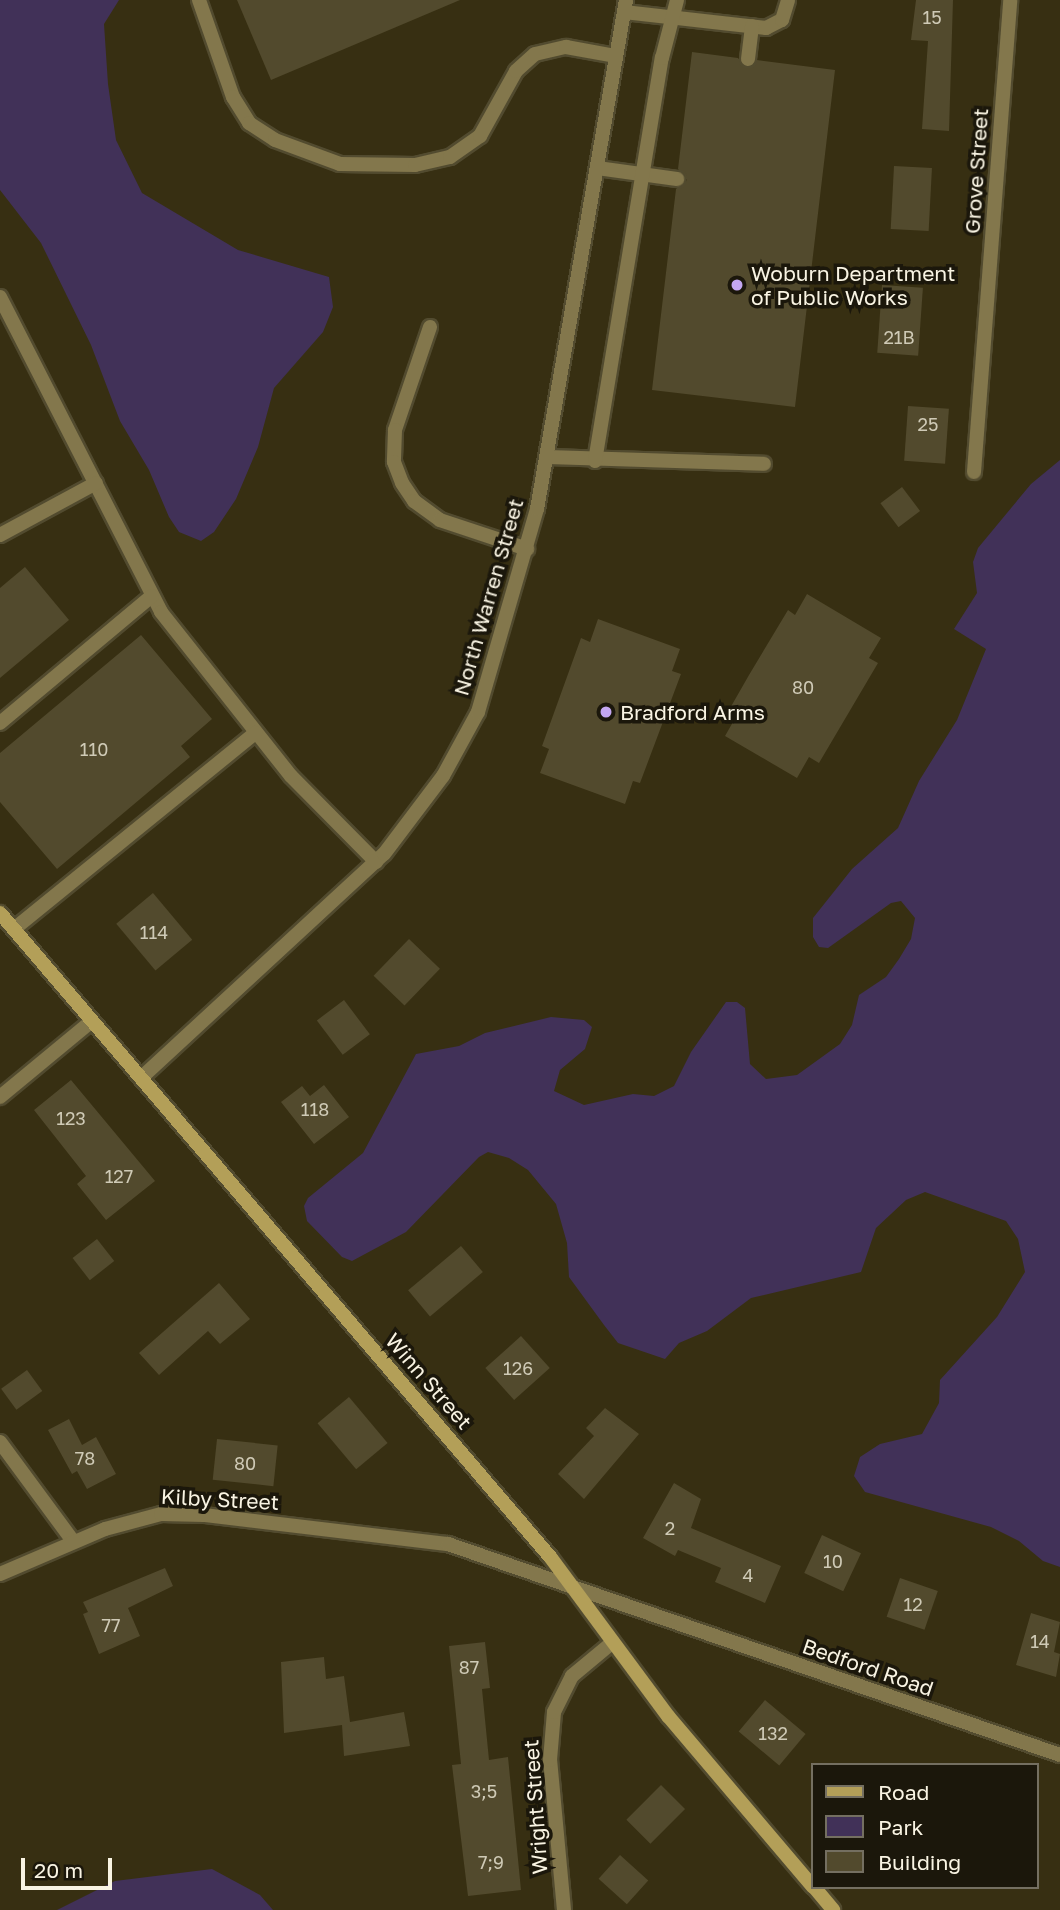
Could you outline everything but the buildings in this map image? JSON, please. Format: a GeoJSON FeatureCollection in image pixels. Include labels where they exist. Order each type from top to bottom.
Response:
{"type":"FeatureCollection","features":[{"type":"Feature","properties":{"kind":"main road","name":"Winn Street"},"geometry":{"type":"LineString","coordinates":[[0,913],[572,1586],[668,1716],[811,1885]]}},
{"type":"Feature","properties":{"kind":"main road","name":"Winn Street"},"geometry":{"type":"LineString","coordinates":[[815,1889],[833,1910]]}},
{"type":"Feature","properties":{"kind":"street"},"geometry":{"type":"LineString","coordinates":[[200,0],[233,97],[249,123],[275,140],[340,164],[415,165],[450,158],[480,136],[516,71],[534,54],[566,47],[616,55]]}},
{"type":"Feature","properties":{"kind":"street"},"geometry":{"type":"LineString","coordinates":[[595,461],[662,58],[677,0]]}},
{"type":"Feature","properties":{"kind":"street"},"geometry":{"type":"LineString","coordinates":[[625,6],[673,18],[766,28],[779,23],[788,0]]}},
{"type":"Feature","properties":{"kind":"street","name":"Grove Street"},"geometry":{"type":"LineString","coordinates":[[974,472],[1010,0]]}},
{"type":"Feature","properties":{"kind":"street","name":"North Warren Street"},"geometry":{"type":"LineString","coordinates":[[141,1079],[376,862],[421,807],[469,730],[493,671],[527,549],[547,457],[625,6]]}},
{"type":"Feature","properties":{"kind":"street"},"geometry":{"type":"LineString","coordinates":[[748,59],[752,26]]}},
{"type":"Feature","properties":{"kind":"street"},"geometry":{"type":"LineString","coordinates":[[597,168],[677,179]]}},
{"type":"Feature","properties":{"kind":"street"},"geometry":{"type":"LineString","coordinates":[[0,297],[152,596],[197,663],[255,733],[376,862]]}},
{"type":"Feature","properties":{"kind":"street"},"geometry":{"type":"LineString","coordinates":[[430,327],[395,430],[394,462],[402,483],[414,501],[440,520],[527,549]]}},
{"type":"Feature","properties":{"kind":"street"},"geometry":{"type":"LineString","coordinates":[[547,457],[595,461],[764,464]]}},
{"type":"Feature","properties":{"kind":"street"},"geometry":{"type":"LineString","coordinates":[[0,535],[96,483]]}},
{"type":"Feature","properties":{"kind":"street"},"geometry":{"type":"LineString","coordinates":[[0,723],[152,596]]}},
{"type":"Feature","properties":{"kind":"street"},"geometry":{"type":"LineString","coordinates":[[14,929],[255,733]]}},
{"type":"Feature","properties":{"kind":"street"},"geometry":{"type":"LineString","coordinates":[[0,1097],[92,1021]]}},
{"type":"Feature","properties":{"kind":"street"},"geometry":{"type":"LineString","coordinates":[[0,1442],[73,1541]]}},
{"type":"Feature","properties":{"kind":"street","name":"Kilby Street"},"geometry":{"type":"LineString","coordinates":[[0,1574],[73,1541],[146,1517],[183,1514],[448,1544],[572,1586]]}},
{"type":"Feature","properties":{"kind":"street","name":"Bedford Road"},"geometry":{"type":"LineString","coordinates":[[572,1586],[1060,1755]]}},
{"type":"Feature","properties":{"kind":"street","name":"Wright Street"},"geometry":{"type":"LineString","coordinates":[[564,1910],[550,1760],[554,1712],[572,1676],[613,1642]]}},
{"type":"Feature","properties":{"kind":"green space"},"geometry":{"type":"Polygon","coordinates":[[[0,0],[119,0],[104,24],[108,84],[116,140],[142,193],[238,250],[329,277],[333,307],[323,332],[274,388],[258,447],[236,499],[214,532],[201,541],[179,532],[169,517],[149,470],[120,421],[91,345],[41,243],[0,190],[0,0]]]}},
{"type":"Feature","properties":{"kind":"green space"},"geometry":{"type":"Polygon","coordinates":[[[1060,460],[1060,1567],[1043,1561],[1019,1541],[991,1527],[865,1492],[854,1476],[860,1457],[880,1444],[922,1434],[939,1403],[940,1380],[997,1317],[1025,1272],[1018,1239],[1006,1221],[925,1192],[906,1200],[876,1228],[861,1272],[751,1298],[707,1331],[679,1343],[665,1359],[618,1343],[604,1325],[569,1277],[567,1243],[556,1204],[528,1170],[509,1158],[488,1152],[479,1157],[406,1232],[352,1261],[342,1257],[307,1221],[304,1206],[308,1198],[363,1153],[416,1054],[459,1046],[485,1033],[551,1017],[584,1020],[592,1027],[585,1049],[560,1070],[554,1091],[584,1105],[633,1094],[654,1096],[674,1086],[691,1052],[726,1002],[737,1002],[745,1008],[750,1064],[766,1079],[797,1075],[840,1044],[852,1025],[859,995],[886,977],[911,939],[915,918],[901,901],[891,903],[828,948],[819,947],[813,937],[813,918],[852,869],[898,828],[919,781],[957,720],[986,649],[954,629],[977,593],[973,562],[978,548],[1031,484],[1060,460]]]}},
{"type":"Feature","properties":{"kind":"green space"},"geometry":{"type":"Polygon","coordinates":[[[212,1869],[260,1895],[273,1910],[57,1910],[115,1881],[212,1869]]]}},
{"type":"Feature","properties":{"kind":"place","name":"Woburn Department of Public Works"},"geometry":{"type":"Point","coordinates":[737,285]}},
{"type":"Feature","properties":{"kind":"place","name":"Bradford Arms"},"geometry":{"type":"Point","coordinates":[606,712]}}]}
